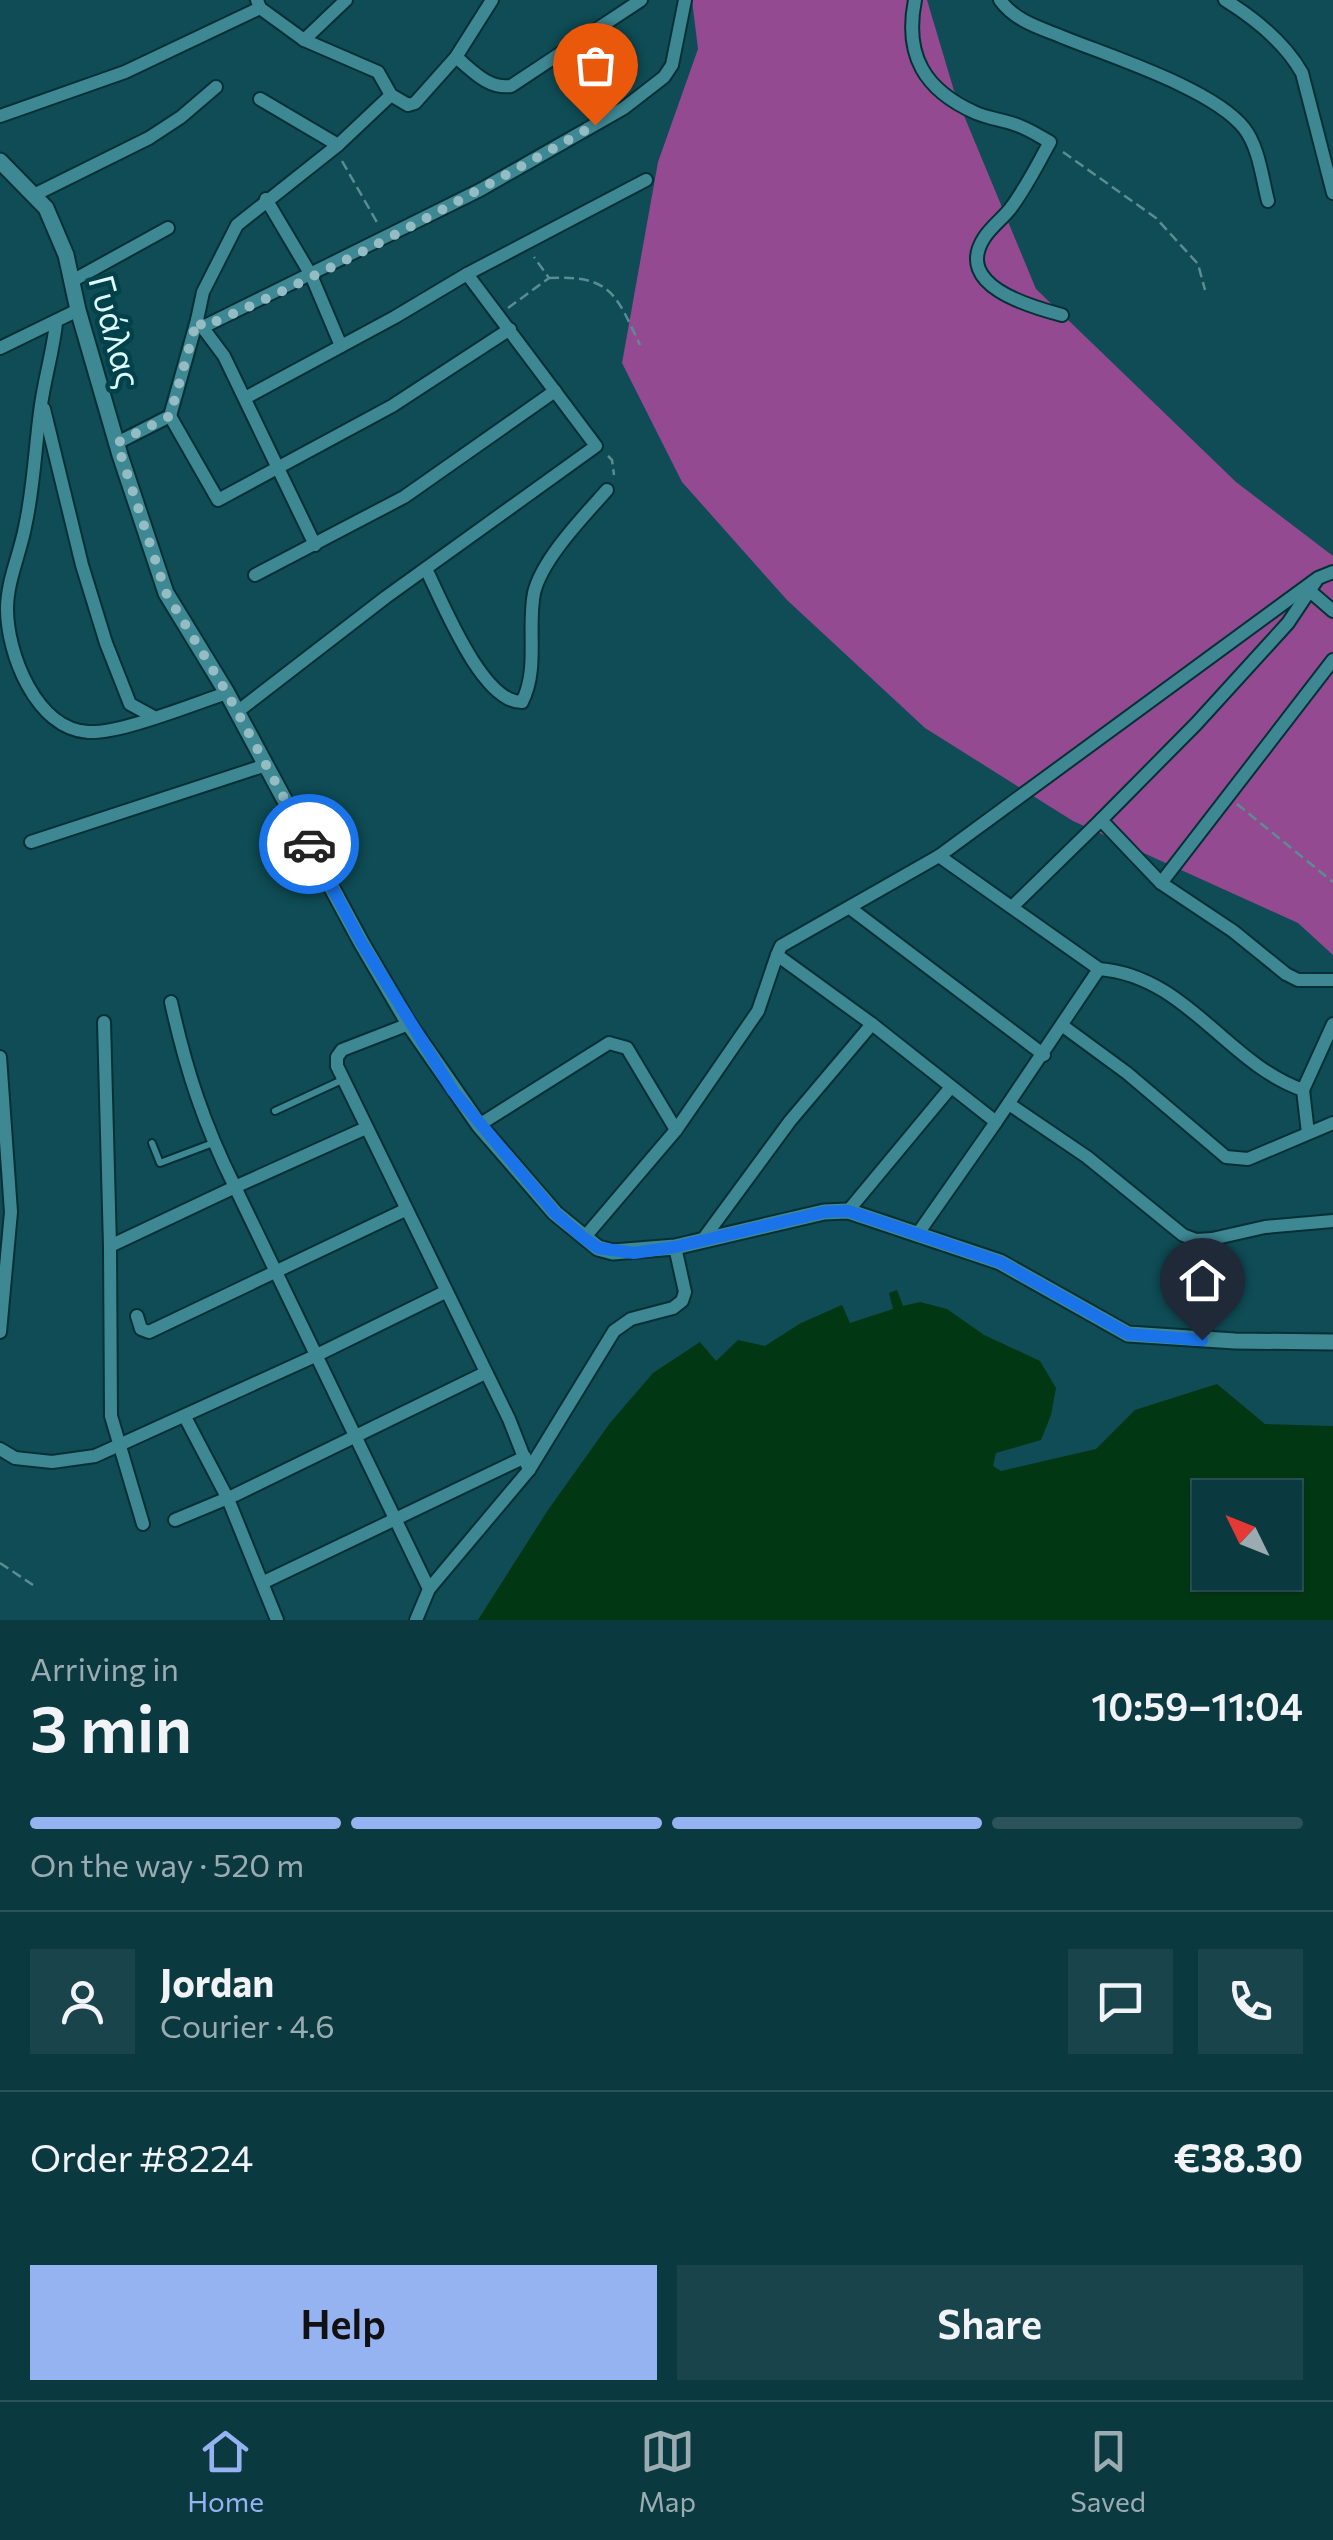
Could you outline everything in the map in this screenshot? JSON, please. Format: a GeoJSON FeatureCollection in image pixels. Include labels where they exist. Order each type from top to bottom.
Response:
{"type":"FeatureCollection","features":[{"type":"Feature","properties":{"kind":"street"},"geometry":{"type":"LineString","coordinates":[[304,40],[346,0]]}},
{"type":"Feature","properties":{"kind":"street"},"geometry":{"type":"LineString","coordinates":[[0,116],[125,72],[259,4],[304,40],[378,72],[400,103],[415,102],[456,57],[492,0]]}},
{"type":"Feature","properties":{"kind":"street"},"geometry":{"type":"LineString","coordinates":[[456,57],[488,83],[500,88],[511,86],[641,0]]}},
{"type":"Feature","properties":{"kind":"street"},"geometry":{"type":"LineString","coordinates":[[200,324],[311,276],[480,190],[624,108],[664,77],[672,64],[685,0]]}},
{"type":"Feature","properties":{"kind":"street"},"geometry":{"type":"LineString","coordinates":[[915,0],[910,28],[915,60],[926,76],[974,112],[1016,124],[1050,142],[1008,212],[984,238],[976,260],[979,274],[1000,292],[1062,316]]}},
{"type":"Feature","properties":{"kind":"street"},"geometry":{"type":"LineString","coordinates":[[1000,0],[1022,21],[1170,79],[1228,114],[1244,128],[1254,147],[1268,201]]}},
{"type":"Feature","properties":{"kind":"street"},"geometry":{"type":"LineString","coordinates":[[1225,0],[1258,23],[1302,73],[1333,193]]}},
{"type":"Feature","properties":{"kind":"street"},"geometry":{"type":"LineString","coordinates":[[36,194],[149,138],[216,87]]}},
{"type":"Feature","properties":{"kind":"street"},"geometry":{"type":"LineString","coordinates":[[117,443],[170,416],[200,324],[203,292],[237,224],[336,146],[391,95]]}},
{"type":"Feature","properties":{"kind":"street"},"geometry":{"type":"LineString","coordinates":[[260,98],[336,146]]}},
{"type":"Feature","properties":{"kind":"street","name":"Γυάλας"},"geometry":{"type":"LineString","coordinates":[[0,161],[46,208],[66,255],[117,443],[166,593],[227,693],[361,942],[410,1024],[479,1125],[555,1213],[598,1248],[634,1253],[824,1212],[848,1211],[1000,1262],[1128,1334],[1333,1342]]}},
{"type":"Feature","properties":{"kind":"street"},"geometry":{"type":"LineString","coordinates":[[245,398],[466,274],[646,180]]}},
{"type":"Feature","properties":{"kind":"street"},"geometry":{"type":"LineString","coordinates":[[266,199],[311,276],[341,346]]}},
{"type":"Feature","properties":{"kind":"street"},"geometry":{"type":"LineString","coordinates":[[72,281],[168,228]]}},
{"type":"Feature","properties":{"kind":"street"},"geometry":{"type":"LineString","coordinates":[[237,712],[596,446],[466,274]]}},
{"type":"Feature","properties":{"kind":"street"},"geometry":{"type":"LineString","coordinates":[[0,348],[78,310]]}},
{"type":"Feature","properties":{"kind":"street"},"geometry":{"type":"LineString","coordinates":[[56,323],[41,403],[26,526],[7,597],[10,637],[32,693],[60,726],[86,732],[110,730],[227,693]]}},
{"type":"Feature","properties":{"kind":"street"},"geometry":{"type":"LineString","coordinates":[[200,324],[224,356],[315,545]]}},
{"type":"Feature","properties":{"kind":"street"},"geometry":{"type":"LineString","coordinates":[[170,416],[218,500],[392,406],[510,329]]}},
{"type":"Feature","properties":{"kind":"street"},"geometry":{"type":"LineString","coordinates":[[255,575],[404,496],[555,391]]}},
{"type":"Feature","properties":{"kind":"street"},"geometry":{"type":"LineString","coordinates":[[41,403],[106,643],[130,704],[152,716]]}},
{"type":"Feature","properties":{"kind":"street"},"geometry":{"type":"LineString","coordinates":[[426,569],[480,672],[500,695],[512,702],[522,702],[531,685],[535,591],[544,570],[581,518],[607,490]]}},
{"type":"Feature","properties":{"kind":"street"},"geometry":{"type":"LineString","coordinates":[[584,1238],[676,1130],[758,1010],[781,946],[939,856],[1318,578],[1333,572]]}},
{"type":"Feature","properties":{"kind":"street"},"geometry":{"type":"LineString","coordinates":[[1012,906],[1196,724],[1288,624],[1318,578]]}},
{"type":"Feature","properties":{"kind":"street"},"geometry":{"type":"LineString","coordinates":[[1311,592],[1333,611]]}},
{"type":"Feature","properties":{"kind":"street"},"geometry":{"type":"LineString","coordinates":[[1161,883],[1333,660]]}},
{"type":"Feature","properties":{"kind":"street"},"geometry":{"type":"LineString","coordinates":[[31,842],[266,765]]}},
{"type":"Feature","properties":{"kind":"street"},"geometry":{"type":"LineString","coordinates":[[1101,820],[1161,883],[1233,931],[1286,974],[1298,980],[1333,980]]}},
{"type":"Feature","properties":{"kind":"street"},"geometry":{"type":"LineString","coordinates":[[939,856],[1098,969],[1132,974],[1179,998],[1267,1070],[1303,1090]]}},
{"type":"Feature","properties":{"kind":"street"},"geometry":{"type":"LineString","coordinates":[[850,908],[1044,1055]]}},
{"type":"Feature","properties":{"kind":"street"},"geometry":{"type":"LineString","coordinates":[[776,955],[872,1024],[996,1122]]}},
{"type":"Feature","properties":{"kind":"street"},"geometry":{"type":"LineString","coordinates":[[919,1232],[1044,1055],[1098,969]]}},
{"type":"Feature","properties":{"kind":"street"},"geometry":{"type":"LineString","coordinates":[[171,1002],[190,1084],[213,1142],[430,1589]]}},
{"type":"Feature","properties":{"kind":"street"},"geometry":{"type":"LineString","coordinates":[[104,1022],[112,1416],[118,1447],[144,1524]]}},
{"type":"Feature","properties":{"kind":"street"},"geometry":{"type":"LineString","coordinates":[[410,1024],[342,1050],[337,1066],[527,1463]]}},
{"type":"Feature","properties":{"kind":"street"},"geometry":{"type":"LineString","coordinates":[[704,1238],[790,1122],[872,1024]]}},
{"type":"Feature","properties":{"kind":"street"},"geometry":{"type":"LineString","coordinates":[[1308,1133],[1303,1090],[1333,1024]]}},
{"type":"Feature","properties":{"kind":"street"},"geometry":{"type":"LineString","coordinates":[[1063,1026],[1127,1073],[1226,1157],[1248,1160],[1333,1123]]}},
{"type":"Feature","properties":{"kind":"street"},"geometry":{"type":"LineString","coordinates":[[479,1125],[609,1043],[628,1048],[676,1130]]}},
{"type":"Feature","properties":{"kind":"street"},"geometry":{"type":"LineString","coordinates":[[0,1057],[12,1212],[0,1332]]}},
{"type":"Feature","properties":{"kind":"street"},"geometry":{"type":"LineString","coordinates":[[848,1211],[952,1087]]}},
{"type":"Feature","properties":{"kind":"street"},"geometry":{"type":"LineString","coordinates":[[1010,1104],[1087,1157],[1182,1234],[1196,1240],[1265,1227],[1333,1221]]}},
{"type":"Feature","properties":{"kind":"street"},"geometry":{"type":"LineString","coordinates":[[110,1246],[366,1128]]}},
{"type":"Feature","properties":{"kind":"street"},"geometry":{"type":"LineString","coordinates":[[137,1316],[141,1329],[149,1332],[405,1210]]}},
{"type":"Feature","properties":{"kind":"street"},"geometry":{"type":"LineString","coordinates":[[416,1620],[430,1589],[527,1463],[614,1331],[631,1319],[682,1302],[685,1292],[675,1247]]}},
{"type":"Feature","properties":{"kind":"street"},"geometry":{"type":"LineString","coordinates":[[0,1450],[15,1458],[52,1462],[95,1456],[445,1292]]}},
{"type":"Feature","properties":{"kind":"street"},"geometry":{"type":"LineString","coordinates":[[175,1520],[485,1372]]}},
{"type":"Feature","properties":{"kind":"street"},"geometry":{"type":"LineString","coordinates":[[185,1416],[228,1498],[277,1620]]}},
{"type":"Feature","properties":{"kind":"street"},"geometry":{"type":"LineString","coordinates":[[264,1582],[395,1519],[527,1463]]}},
{"type":"Feature","properties":{"kind":"lane"},"geometry":{"type":"LineString","coordinates":[[275,1111],[343,1079]]}},
{"type":"Feature","properties":{"kind":"lane"},"geometry":{"type":"LineString","coordinates":[[152,1143],[160,1163],[213,1142]]}},
{"type":"Feature","properties":{"kind":"path"},"geometry":{"type":"LineString","coordinates":[[1050,142],[1156,218],[1198,264],[1205,290]]}},
{"type":"Feature","properties":{"kind":"path"},"geometry":{"type":"LineString","coordinates":[[336,146],[385,238]]}},
{"type":"Feature","properties":{"kind":"path"},"geometry":{"type":"LineString","coordinates":[[523,244],[549,278]]}},
{"type":"Feature","properties":{"kind":"path"},"geometry":{"type":"LineString","coordinates":[[498,314],[549,278],[568,277],[608,287],[640,345]]}},
{"type":"Feature","properties":{"kind":"path"},"geometry":{"type":"LineString","coordinates":[[596,446],[612,460],[615,475],[607,490]]}},
{"type":"Feature","properties":{"kind":"path"},"geometry":{"type":"LineString","coordinates":[[1226,794],[1333,882]]}},
{"type":"Feature","properties":{"kind":"path"},"geometry":{"type":"LineString","coordinates":[[0,1563],[33,1584]]}},
{"type":"Feature","properties":{"kind":"shaded area"},"geometry":{"type":"Polygon","coordinates":[[[692,0],[927,0],[955,94],[1036,289],[1236,482],[1333,556],[1333,955],[1298,923],[1073,821],[925,728],[787,600],[682,482],[622,363],[658,162],[698,49],[692,0]]]}},
{"type":"Feature","properties":{"kind":"shaded area"},"geometry":{"type":"Polygon","coordinates":[[[897,1290],[903,1306],[920,1302],[947,1309],[984,1335],[1040,1361],[1056,1388],[1051,1415],[1041,1440],[996,1453],[993,1466],[1001,1471],[1096,1449],[1135,1410],[1217,1384],[1265,1424],[1333,1426],[1333,1620],[478,1620],[548,1510],[610,1423],[653,1373],[700,1342],[716,1361],[738,1340],[765,1346],[801,1323],[842,1305],[850,1323],[893,1309],[889,1293],[897,1290]]]}},
{"type":"Feature","properties":{"kind":"way so far"},"geometry":{"type":"LineString","coordinates":[[309,844],[227,693],[166,593],[117,443],[170,416],[197,320],[203,327],[311,276],[480,190],[595,125]]}},
{"type":"Feature","properties":{"kind":"route"},"geometry":{"type":"LineString","coordinates":[[309,844],[361,942],[453,1091],[555,1213],[598,1248],[634,1253],[675,1247],[824,1212],[848,1211],[1000,1262],[1128,1334],[1202,1340]]}}]}
